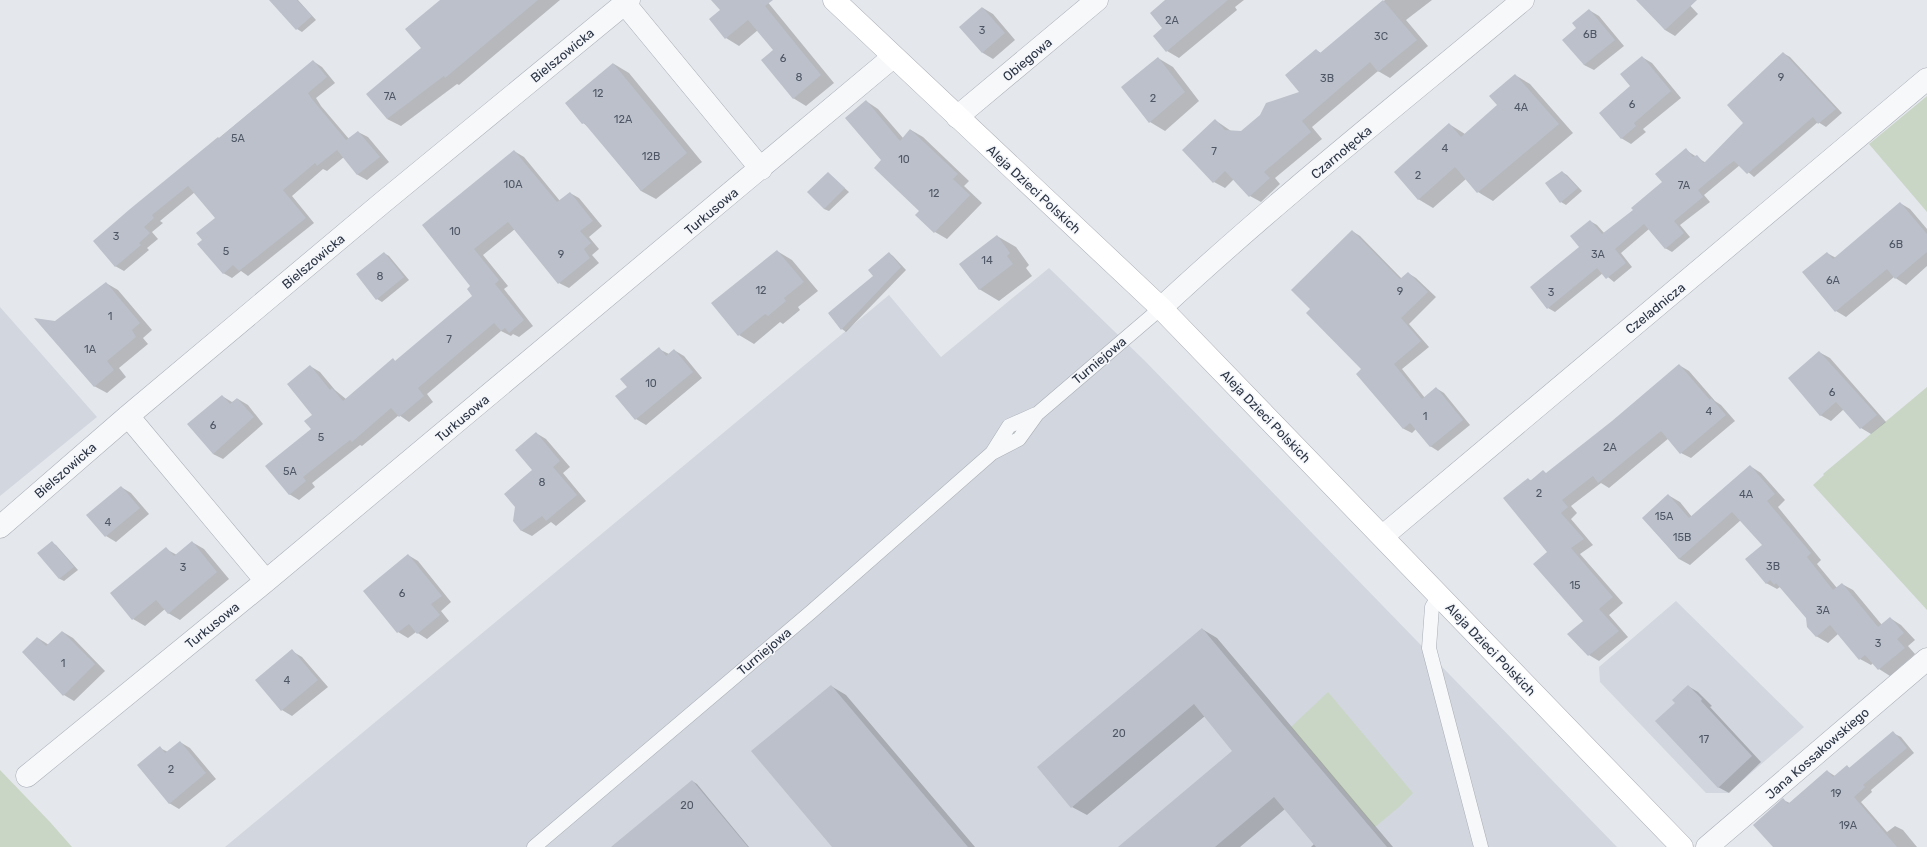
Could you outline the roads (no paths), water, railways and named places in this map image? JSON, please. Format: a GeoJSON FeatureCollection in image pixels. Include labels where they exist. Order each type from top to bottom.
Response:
{"type":"FeatureCollection","features":[{"type":"Feature","properties":{"kind":"street","name":"Aleja Dzieci Polskich"},"geometry":{"type":"LineString","coordinates":[[834,0],[1161,308],[1682,847]]}},
{"type":"Feature","properties":{"kind":"street","name":"Obiegowa"},"geometry":{"type":"LineString","coordinates":[[957,117],[1097,0]]}},
{"type":"Feature","properties":{"kind":"street","name":"Czarnołęcka"},"geometry":{"type":"LineString","coordinates":[[1161,308],[1196,275],[1523,0]]}},
{"type":"Feature","properties":{"kind":"street"},"geometry":{"type":"LineString","coordinates":[[627,2],[760,169]]}},
{"type":"Feature","properties":{"kind":"street","name":"Bielszowicka"},"geometry":{"type":"LineString","coordinates":[[0,527],[128,416],[382,203],[627,2]]}},
{"type":"Feature","properties":{"kind":"street","name":"Turkusowa"},"geometry":{"type":"LineString","coordinates":[[27,776],[266,581],[893,57]]}},
{"type":"Feature","properties":{"kind":"street","name":"Czeladnicza"},"geometry":{"type":"LineString","coordinates":[[1382,536],[1595,356],[1666,300],[1927,79]]}},
{"type":"Feature","properties":{"kind":"street"},"geometry":{"type":"LineString","coordinates":[[128,416],[266,581]]}},
{"type":"Feature","properties":{"kind":"street","name":"Jana Kossakowskiego"},"geometry":{"type":"LineString","coordinates":[[1707,847],[1927,660]]}},
{"type":"Feature","properties":{"kind":"lane","name":"Turniejowa"},"geometry":{"type":"LineString","coordinates":[[534,847],[828,597],[992,453],[1019,439],[1037,414],[1161,308]]}},
{"type":"Feature","properties":{"kind":"lane"},"geometry":{"type":"LineString","coordinates":[[1439,595],[1432,607],[1429,648],[1481,847]]}}]}
